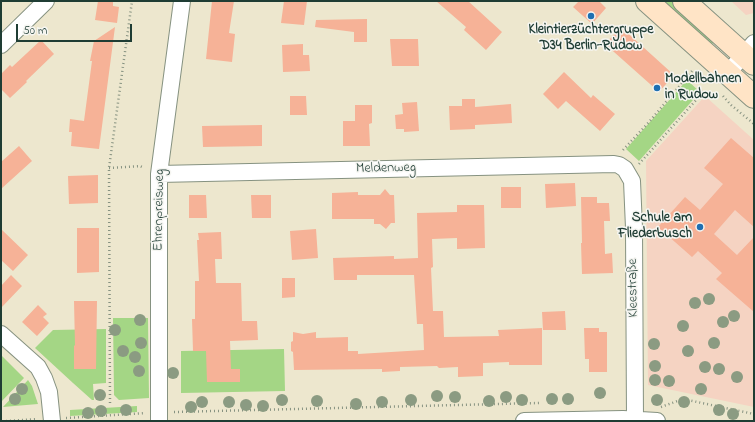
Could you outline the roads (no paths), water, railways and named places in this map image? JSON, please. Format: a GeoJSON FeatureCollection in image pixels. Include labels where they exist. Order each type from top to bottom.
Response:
{"type":"FeatureCollection","features":[{"type":"Feature","properties":{"kind":"main road"},"geometry":{"type":"LineString","coordinates":[[647,1],[754,98]]}},
{"type":"Feature","properties":{"kind":"main road"},"geometry":{"type":"LineString","coordinates":[[684,1],[751,54]]}},
{"type":"Feature","properties":{"kind":"street"},"geometry":{"type":"LineString","coordinates":[[1,45],[46,1]]}},
{"type":"Feature","properties":{"kind":"street","name":"Ehrenpreisweg"},"geometry":{"type":"LineString","coordinates":[[159,421],[159,174],[182,1]]}},
{"type":"Feature","properties":{"kind":"street"},"geometry":{"type":"LineString","coordinates":[[727,74],[751,54]]}},
{"type":"Feature","properties":{"kind":"street","name":"Meldenweg"},"geometry":{"type":"LineString","coordinates":[[159,174],[617,158]]}},
{"type":"Feature","properties":{"kind":"street","name":"Kleestraße"},"geometry":{"type":"LineString","coordinates":[[617,158],[632,181],[634,228],[636,420]]}},
{"type":"Feature","properties":{"kind":"street"},"geometry":{"type":"LineString","coordinates":[[1,334],[38,367],[49,392],[52,421]]}},
{"type":"Feature","properties":{"kind":"street"},"geometry":{"type":"LineString","coordinates":[[524,421],[636,420],[658,414]]}},
{"type":"Feature","properties":{"kind":"place","name":"Kleintierzüchtergruppe D34 Berlin-Rudow"},"geometry":{"type":"Point","coordinates":[591,16]}},
{"type":"Feature","properties":{"kind":"place","name":"Modellbahnen in Rudow"},"geometry":{"type":"Point","coordinates":[657,88]}},
{"type":"Feature","properties":{"kind":"place","name":"Schule am Fliederbusch"},"geometry":{"type":"Point","coordinates":[700,227]}}]}
